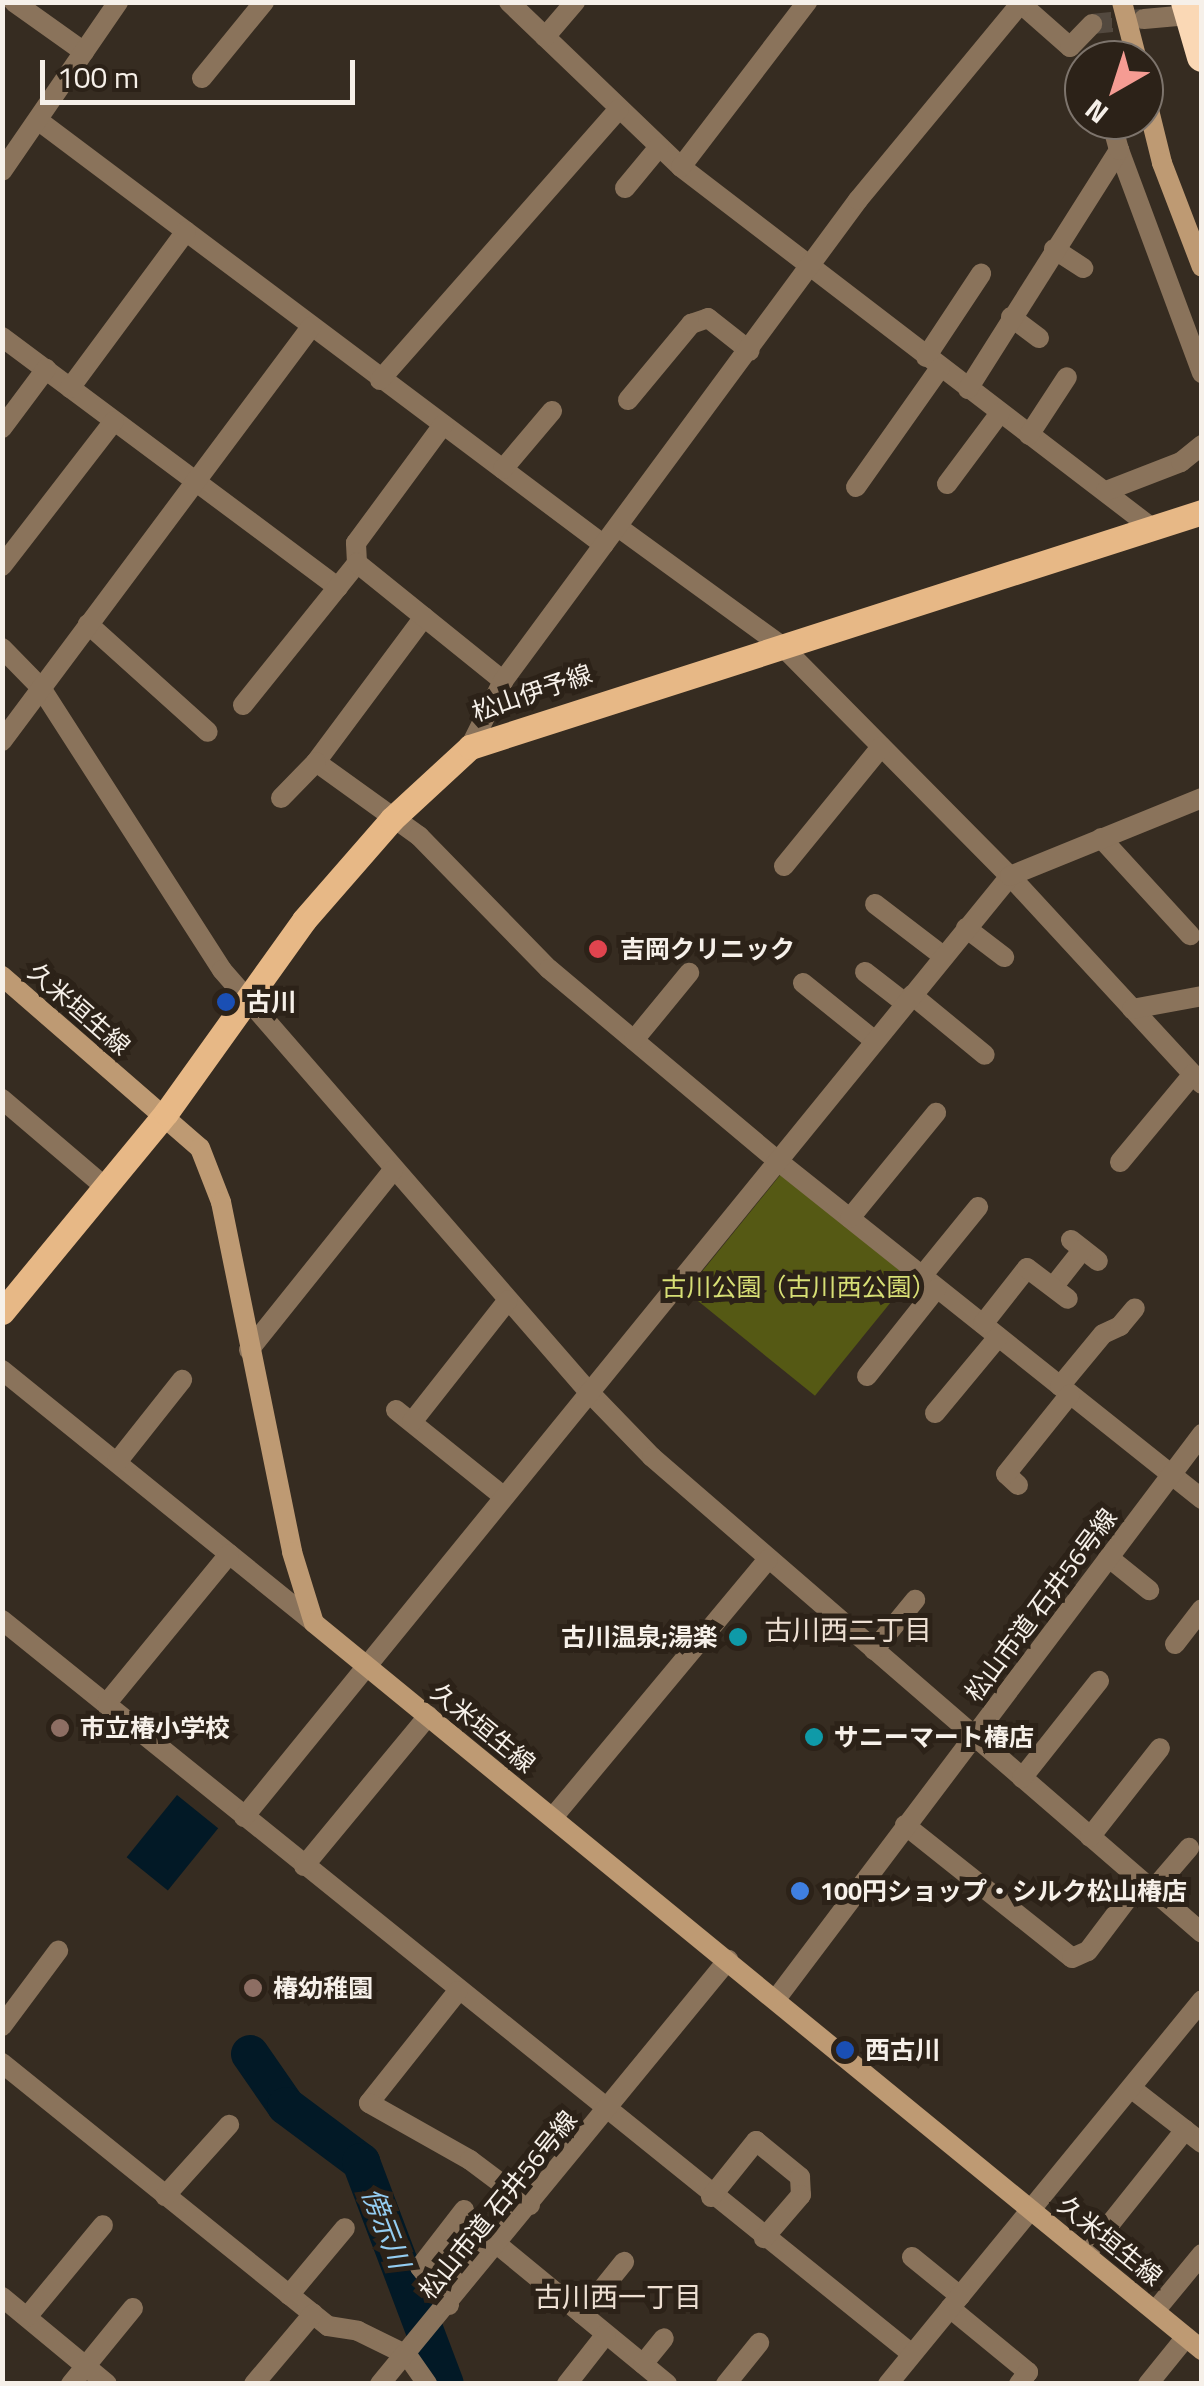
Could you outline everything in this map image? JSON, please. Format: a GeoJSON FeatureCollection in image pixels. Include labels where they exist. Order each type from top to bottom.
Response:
{"type":"FeatureCollection","features":[{"type":"Feature","properties":{"kind":"highway"},"geometry":{"type":"LineString","coordinates":[[1186,2],[1202,57]]}},
{"type":"Feature","properties":{"kind":"main road"},"geometry":{"type":"LineString","coordinates":[[1122,2],[1131,40]]}},
{"type":"Feature","properties":{"kind":"main road"},"geometry":{"type":"LineString","coordinates":[[1156,140],[1202,266]]}},
{"type":"Feature","properties":{"kind":"main road","name":"松山伊予線"},"geometry":{"type":"LineString","coordinates":[[2,1312],[166,1113],[246,999],[392,819],[470,746],[1202,512]]}},
{"type":"Feature","properties":{"kind":"main road","name":"久米垣生線"},"geometry":{"type":"LineString","coordinates":[[2,976],[166,1113],[200,1148],[221,1202],[249,1350],[314,1623],[1194,2343]]}},
{"type":"Feature","properties":{"kind":"street"},"geometry":{"type":"LineString","coordinates":[[14,2],[84,52]]}},
{"type":"Feature","properties":{"kind":"street"},"geometry":{"type":"LineString","coordinates":[[2,172],[118,2]]}},
{"type":"Feature","properties":{"kind":"street"},"geometry":{"type":"LineString","coordinates":[[202,78],[258,10],[234,2]]}},
{"type":"Feature","properties":{"kind":"street"},"geometry":{"type":"LineString","coordinates":[[510,2],[682,167],[810,270],[1152,528]]}},
{"type":"Feature","properties":{"kind":"street"},"geometry":{"type":"LineString","coordinates":[[545,37],[575,2]]}},
{"type":"Feature","properties":{"kind":"street"},"geometry":{"type":"LineString","coordinates":[[682,167],[807,2]]}},
{"type":"Feature","properties":{"kind":"street"},"geometry":{"type":"LineString","coordinates":[[470,746],[503,681],[858,200],[1021,3],[1064,41]]}},
{"type":"Feature","properties":{"kind":"street"},"geometry":{"type":"LineString","coordinates":[[1144,19],[1202,14]]}},
{"type":"Feature","properties":{"kind":"street"},"geometry":{"type":"LineString","coordinates":[[1084,40],[1092,24]]}},
{"type":"Feature","properties":{"kind":"street"},"geometry":{"type":"LineString","coordinates":[[380,380],[620,109]]}},
{"type":"Feature","properties":{"kind":"street"},"geometry":{"type":"LineString","coordinates":[[39,121],[604,545]]}},
{"type":"Feature","properties":{"kind":"street"},"geometry":{"type":"LineString","coordinates":[[1116,140],[1202,373]]}},
{"type":"Feature","properties":{"kind":"street"},"geometry":{"type":"LineString","coordinates":[[625,188],[659,147]]}},
{"type":"Feature","properties":{"kind":"street"},"geometry":{"type":"LineString","coordinates":[[968,389],[1118,150]]}},
{"type":"Feature","properties":{"kind":"street"},"geometry":{"type":"LineString","coordinates":[[70,388],[186,231]]}},
{"type":"Feature","properties":{"kind":"street"},"geometry":{"type":"LineString","coordinates":[[1054,249],[1083,268]]}},
{"type":"Feature","properties":{"kind":"street"},"geometry":{"type":"LineString","coordinates":[[856,487],[933,362],[981,274]]}},
{"type":"Feature","properties":{"kind":"street"},"geometry":{"type":"LineString","coordinates":[[1010,317],[1039,338]]}},
{"type":"Feature","properties":{"kind":"street"},"geometry":{"type":"LineString","coordinates":[[628,400],[691,324],[708,318],[750,351]]}},
{"type":"Feature","properties":{"kind":"street"},"geometry":{"type":"LineString","coordinates":[[2,741],[193,480],[311,327]]}},
{"type":"Feature","properties":{"kind":"street"},"geometry":{"type":"LineString","coordinates":[[2,337],[338,587]]}},
{"type":"Feature","properties":{"kind":"street"},"geometry":{"type":"LineString","coordinates":[[2,428],[46,370]]}},
{"type":"Feature","properties":{"kind":"street"},"geometry":{"type":"LineString","coordinates":[[1029,435],[1067,377]]}},
{"type":"Feature","properties":{"kind":"street"},"geometry":{"type":"LineString","coordinates":[[503,470],[552,411]]}},
{"type":"Feature","properties":{"kind":"street"},"geometry":{"type":"LineString","coordinates":[[947,484],[1000,413]]}},
{"type":"Feature","properties":{"kind":"street"},"geometry":{"type":"LineString","coordinates":[[2,566],[114,420]]}},
{"type":"Feature","properties":{"kind":"street"},"geometry":{"type":"LineString","coordinates":[[443,425],[356,543],[358,563],[503,681]]}},
{"type":"Feature","properties":{"kind":"street"},"geometry":{"type":"LineString","coordinates":[[1106,492],[1182,462],[1202,445]]}},
{"type":"Feature","properties":{"kind":"street"},"geometry":{"type":"LineString","coordinates":[[618,527],[783,647],[1010,876],[1197,1079],[1120,1162]]}},
{"type":"Feature","properties":{"kind":"street"},"geometry":{"type":"LineString","coordinates":[[243,705],[358,563]]}},
{"type":"Feature","properties":{"kind":"street"},"geometry":{"type":"LineString","coordinates":[[281,798],[316,762],[424,617]]}},
{"type":"Feature","properties":{"kind":"street"},"geometry":{"type":"LineString","coordinates":[[88,624],[208,732]]}},
{"type":"Feature","properties":{"kind":"street"},"geometry":{"type":"LineString","coordinates":[[2,648],[41,688],[246,999],[589,1392],[768,1559],[1202,1933]]}},
{"type":"Feature","properties":{"kind":"street"},"geometry":{"type":"LineString","coordinates":[[784,866],[881,748]]}},
{"type":"Feature","properties":{"kind":"street"},"geometry":{"type":"LineString","coordinates":[[316,762],[419,836],[549,969],[778,1160],[1202,1499]]}},
{"type":"Feature","properties":{"kind":"street"},"geometry":{"type":"LineString","coordinates":[[244,1817],[1010,876],[1202,798]]}},
{"type":"Feature","properties":{"kind":"street"},"geometry":{"type":"LineString","coordinates":[[1101,838],[1190,935]]}},
{"type":"Feature","properties":{"kind":"street"},"geometry":{"type":"LineString","coordinates":[[875,904],[943,956]]}},
{"type":"Feature","properties":{"kind":"street"},"geometry":{"type":"LineString","coordinates":[[966,928],[1004,957]]}},
{"type":"Feature","properties":{"kind":"street"},"geometry":{"type":"LineString","coordinates":[[865,972],[985,1055]]}},
{"type":"Feature","properties":{"kind":"street"},"geometry":{"type":"LineString","coordinates":[[634,1040],[689,973]]}},
{"type":"Feature","properties":{"kind":"street"},"geometry":{"type":"LineString","coordinates":[[803,983],[875,1041]]}},
{"type":"Feature","properties":{"kind":"street"},"geometry":{"type":"LineString","coordinates":[[1132,1009],[1202,996]]}},
{"type":"Feature","properties":{"kind":"street"},"geometry":{"type":"LineString","coordinates":[[2,1099],[105,1187]]}},
{"type":"Feature","properties":{"kind":"street"},"geometry":{"type":"LineString","coordinates":[[850,1218],[936,1112]]}},
{"type":"Feature","properties":{"kind":"street"},"geometry":{"type":"LineString","coordinates":[[249,1350],[393,1170]]}},
{"type":"Feature","properties":{"kind":"street"},"geometry":{"type":"LineString","coordinates":[[866,1376],[978,1207]]}},
{"type":"Feature","properties":{"kind":"street"},"geometry":{"type":"LineString","coordinates":[[935,1413],[1027,1268],[1060,1293],[1084,1250]]}},
{"type":"Feature","properties":{"kind":"street"},"geometry":{"type":"LineString","coordinates":[[502,1496],[404,1416],[508,1300]]}},
{"type":"Feature","properties":{"kind":"street"},"geometry":{"type":"LineString","coordinates":[[1018,1485],[1006,1474],[1103,1334],[1120,1326],[1135,1308]]}},
{"type":"Feature","properties":{"kind":"street"},"geometry":{"type":"LineString","coordinates":[[2,1370],[314,1623]]}},
{"type":"Feature","properties":{"kind":"street"},"geometry":{"type":"LineString","coordinates":[[117,1462],[182,1380]]}},
{"type":"Feature","properties":{"kind":"street","name":"松山市道 石井56号線"},"geometry":{"type":"LineString","coordinates":[[776,1999],[1202,1434]]}},
{"type":"Feature","properties":{"kind":"street"},"geometry":{"type":"LineString","coordinates":[[106,1704],[230,1554]]}},
{"type":"Feature","properties":{"kind":"street"},"geometry":{"type":"LineString","coordinates":[[1108,1557],[1149,1590]]}},
{"type":"Feature","properties":{"kind":"street"},"geometry":{"type":"LineString","coordinates":[[554,1816],[768,1559]]}},
{"type":"Feature","properties":{"kind":"street"},"geometry":{"type":"LineString","coordinates":[[874,1650],[915,1600]]}},
{"type":"Feature","properties":{"kind":"street"},"geometry":{"type":"LineString","coordinates":[[1175,1644],[1202,1609]]}},
{"type":"Feature","properties":{"kind":"street"},"geometry":{"type":"LineString","coordinates":[[2,1620],[605,2112],[912,2354]]}},
{"type":"Feature","properties":{"kind":"street"},"geometry":{"type":"LineString","coordinates":[[1022,1778],[1099,1681]]}},
{"type":"Feature","properties":{"kind":"street"},"geometry":{"type":"LineString","coordinates":[[304,1866],[428,1716]]}},
{"type":"Feature","properties":{"kind":"street"},"geometry":{"type":"LineString","coordinates":[[1090,1837],[1160,1748]]}},
{"type":"Feature","properties":{"kind":"street"},"geometry":{"type":"LineString","coordinates":[[906,1826],[1072,1958],[1088,1951],[1147,1886],[1189,1848]]}},
{"type":"Feature","properties":{"kind":"street"},"geometry":{"type":"LineString","coordinates":[[2,2026],[58,1951]]}},
{"type":"Feature","properties":{"kind":"street","name":"松山市道 石井56号線"},"geometry":{"type":"LineString","coordinates":[[380,2384],[418,2344],[728,1960]]}},
{"type":"Feature","properties":{"kind":"street"},"geometry":{"type":"LineString","coordinates":[[458,1991],[369,2103],[470,2160],[530,2205]]}},
{"type":"Feature","properties":{"kind":"street"},"geometry":{"type":"LineString","coordinates":[[888,2384],[1202,2000]]}},
{"type":"Feature","properties":{"kind":"street"},"geometry":{"type":"LineString","coordinates":[[2,2063],[313,2314],[418,2344],[426,2384]]}},
{"type":"Feature","properties":{"kind":"street"},"geometry":{"type":"LineString","coordinates":[[1086,2254],[1193,2137],[1131,2088]]}},
{"type":"Feature","properties":{"kind":"street"},"geometry":{"type":"LineString","coordinates":[[165,2196],[228,2125]]}},
{"type":"Feature","properties":{"kind":"street"},"geometry":{"type":"LineString","coordinates":[[711,2196],[756,2141],[800,2178],[801,2195],[764,2238]]}},
{"type":"Feature","properties":{"kind":"street"},"geometry":{"type":"LineString","coordinates":[[449,2306],[420,2267],[464,2210]]}},
{"type":"Feature","properties":{"kind":"street"},"geometry":{"type":"LineString","coordinates":[[27,2316],[103,2225]]}},
{"type":"Feature","properties":{"kind":"street"},"geometry":{"type":"LineString","coordinates":[[289,2295],[346,2228]]}},
{"type":"Feature","properties":{"kind":"street"},"geometry":{"type":"LineString","coordinates":[[498,2245],[667,2384]]}},
{"type":"Feature","properties":{"kind":"street"},"geometry":{"type":"LineString","coordinates":[[1155,2311],[1202,2254]]}},
{"type":"Feature","properties":{"kind":"street"},"geometry":{"type":"LineString","coordinates":[[912,2257],[1028,2372],[1019,2384]]}},
{"type":"Feature","properties":{"kind":"street"},"geometry":{"type":"LineString","coordinates":[[582,2314],[624,2262]]}},
{"type":"Feature","properties":{"kind":"street"},"geometry":{"type":"LineString","coordinates":[[2,2297],[106,2384]]}},
{"type":"Feature","properties":{"kind":"street"},"geometry":{"type":"LineString","coordinates":[[71,2384],[133,2308]]}},
{"type":"Feature","properties":{"kind":"street"},"geometry":{"type":"LineString","coordinates":[[254,2384],[313,2314]]}},
{"type":"Feature","properties":{"kind":"street"},"geometry":{"type":"LineString","coordinates":[[567,2383],[606,2334]]}},
{"type":"Feature","properties":{"kind":"street"},"geometry":{"type":"LineString","coordinates":[[643,2364],[664,2338]]}},
{"type":"Feature","properties":{"kind":"street"},"geometry":{"type":"LineString","coordinates":[[726,2384],[759,2342]]}},
{"type":"Feature","properties":{"kind":"street"},"geometry":{"type":"LineString","coordinates":[[1148,2384],[1194,2343]]}},
{"type":"Feature","properties":{"kind":"green space","name":"古川公園（古川西公園）"},"geometry":{"type":"Polygon","coordinates":[[[781,1174],[910,1278],[815,1396],[686,1291],[781,1174]]]}},
{"type":"Feature","properties":{"kind":"water"},"geometry":{"type":"Polygon","coordinates":[[[177,1795],[218,1828],[168,1891],[127,1857],[177,1795]]]}},
{"type":"Feature","properties":{"kind":"waterway","name":"傍示川"},"geometry":{"type":"LineString","coordinates":[[250,2054],[286,2106],[361,2162],[445,2384]]}},
{"type":"Feature","properties":{"kind":"tunnel"},"geometry":{"type":"LineString","coordinates":[[1092,24],[1142,19]]}},
{"type":"Feature","properties":{"kind":"place","name":"吉岡クリニック"},"geometry":{"type":"Point","coordinates":[598,949]}},
{"type":"Feature","properties":{"kind":"place","name":"古川"},"geometry":{"type":"Point","coordinates":[226,1002]}},
{"type":"Feature","properties":{"kind":"place","name":"古川温泉;湯楽"},"geometry":{"type":"Point","coordinates":[738,1637]}},
{"type":"Feature","properties":{"kind":"place","name":"市立椿小学校"},"geometry":{"type":"Point","coordinates":[60,1728]}},
{"type":"Feature","properties":{"kind":"place","name":"サニーマート椿店"},"geometry":{"type":"Point","coordinates":[814,1737]}},
{"type":"Feature","properties":{"kind":"place","name":"100円ショップ・シルク松山椿店"},"geometry":{"type":"Point","coordinates":[800,1891]}},
{"type":"Feature","properties":{"kind":"place","name":"椿幼稚園"},"geometry":{"type":"Point","coordinates":[253,1988]}},
{"type":"Feature","properties":{"kind":"place","name":"西古川"},"geometry":{"type":"Point","coordinates":[845,2050]}},
{"type":"Feature","properties":{"kind":"district","name":"古川西二丁目"},"geometry":{"type":"Point","coordinates":[848,1630]}},
{"type":"Feature","properties":{"kind":"district","name":"古川西一丁目"},"geometry":{"type":"Point","coordinates":[618,2297]}}]}
